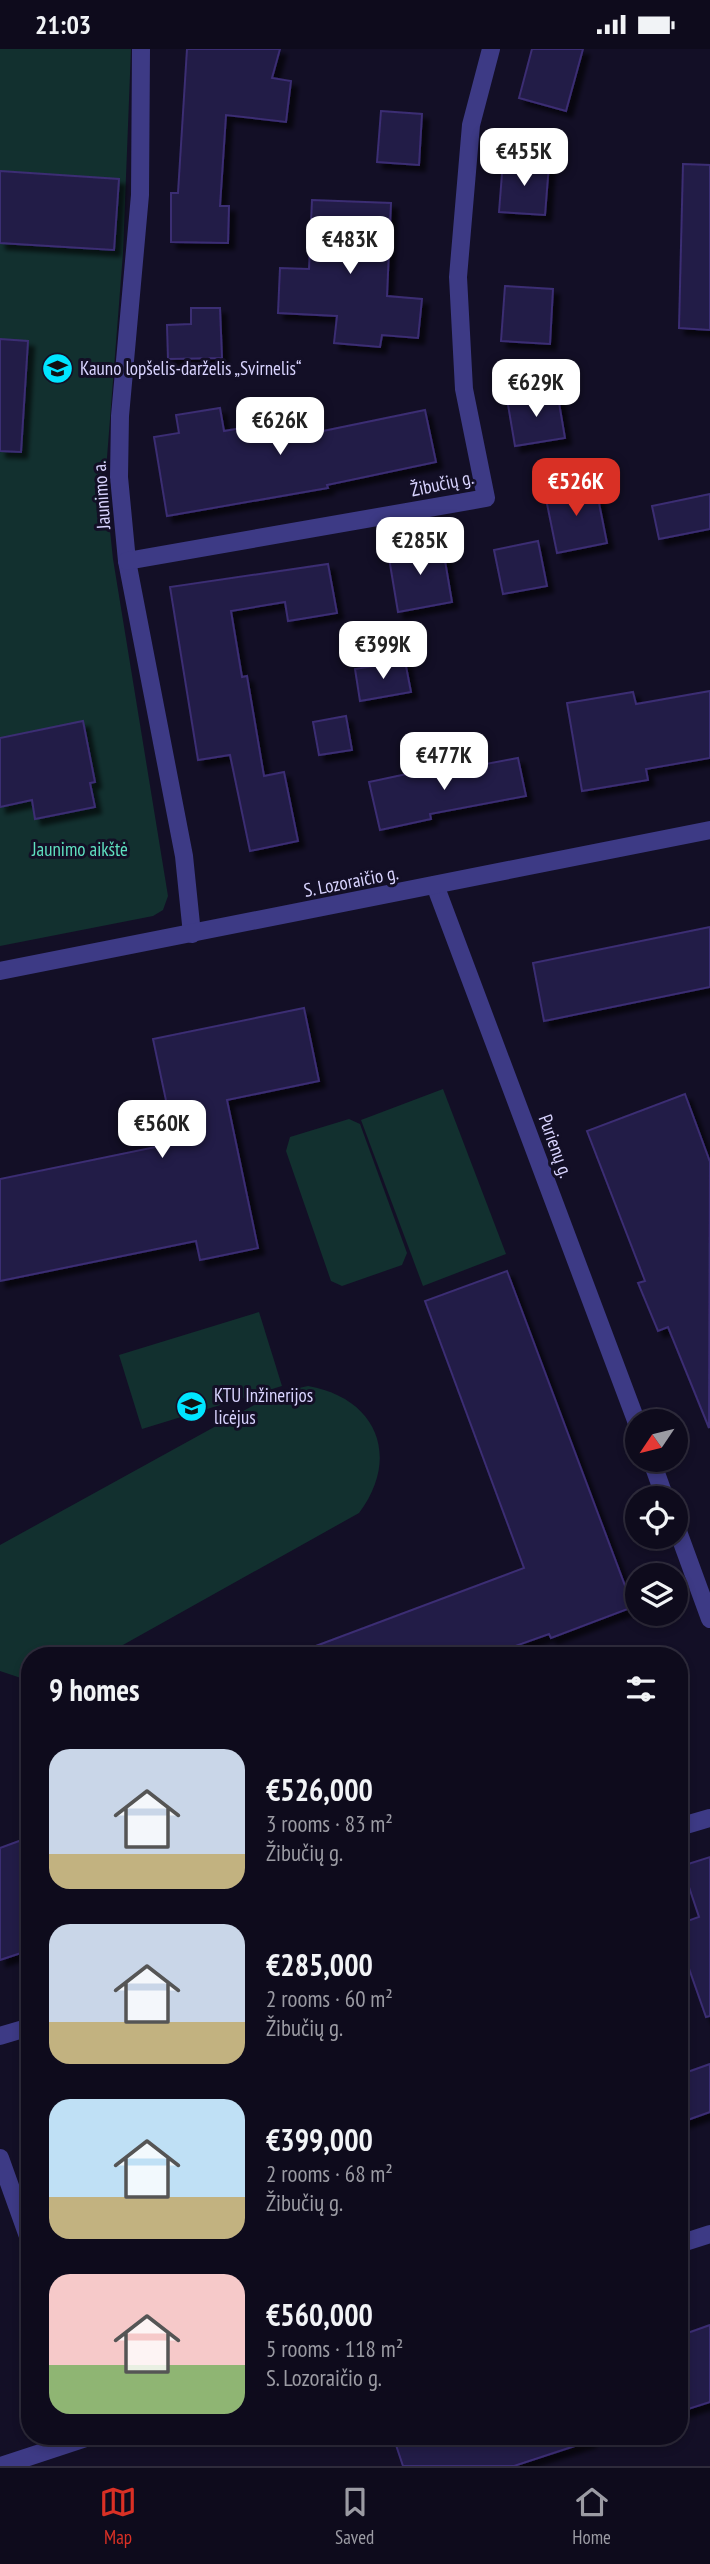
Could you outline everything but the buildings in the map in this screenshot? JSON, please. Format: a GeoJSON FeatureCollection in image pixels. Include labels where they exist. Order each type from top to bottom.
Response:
{"type":"FeatureCollection","features":[{"type":"Feature","properties":{"kind":"street","name":"Jaunimo a."},"geometry":{"type":"LineString","coordinates":[[141,49],[139,195],[120,428],[119,477],[127,561],[184,856],[192,934]]}},
{"type":"Feature","properties":{"kind":"street","name":"Žibučių g."},"geometry":{"type":"LineString","coordinates":[[127,561],[486,498],[464,389],[458,277],[471,125],[491,49]]}},
{"type":"Feature","properties":{"kind":"street","name":"S. Lozoraičio g."},"geometry":{"type":"LineString","coordinates":[[0,971],[710,830]]}},
{"type":"Feature","properties":{"kind":"street","name":"Purienų g."},"geometry":{"type":"LineString","coordinates":[[435,885],[632,1409]]}},
{"type":"Feature","properties":{"kind":"street"},"geometry":{"type":"LineString","coordinates":[[684,1549],[710,1619]]}},
{"type":"Feature","properties":{"kind":"street"},"geometry":{"type":"LineString","coordinates":[[688,1825],[710,1818]]}},
{"type":"Feature","properties":{"kind":"street"},"geometry":{"type":"LineString","coordinates":[[0,2036],[21,2030]]}},
{"type":"Feature","properties":{"kind":"street"},"geometry":{"type":"LineString","coordinates":[[0,2158],[21,2217]]}},
{"type":"Feature","properties":{"kind":"street"},"geometry":{"type":"LineString","coordinates":[[688,2241],[710,2234]]}},
{"type":"Feature","properties":{"kind":"street"},"geometry":{"type":"LineString","coordinates":[[1,2466],[21,2463],[68,2445]]}},
{"type":"Feature","properties":{"kind":"green space","name":"Jaunimo aikštė"},"geometry":{"type":"Polygon","coordinates":[[[0,49],[131,49],[123,253],[105,483],[113,559],[168,896],[163,910],[153,916],[0,946],[0,49]]]}},
{"type":"Feature","properties":{"kind":"green space"},"geometry":{"type":"Polygon","coordinates":[[[443,1089],[506,1254],[423,1286],[361,1120],[443,1089]]]}},
{"type":"Feature","properties":{"kind":"green space"},"geometry":{"type":"Polygon","coordinates":[[[349,1119],[360,1124],[407,1253],[402,1265],[342,1286],[331,1281],[286,1151],[290,1137],[349,1119]]]}},
{"type":"Feature","properties":{"kind":"green space"},"geometry":{"type":"Polygon","coordinates":[[[259,1312],[282,1386],[142,1429],[119,1355],[259,1312]]]}},
{"type":"Feature","properties":{"kind":"green space"},"geometry":{"type":"Polygon","coordinates":[[[308,1386],[332,1393],[351,1403],[366,1417],[375,1433],[380,1451],[372,1492],[359,1513],[119,1647],[21,1647],[21,1678],[0,1671],[0,1545],[276,1393],[308,1386]]]}},
{"type":"Feature","properties":{"kind":"place","name":"Kauno lopšelis-darželis „Svirnelis“"},"geometry":{"type":"Point","coordinates":[57,368]}},
{"type":"Feature","properties":{"kind":"place","name":"KTU Inžinerijos licėjus"},"geometry":{"type":"Point","coordinates":[191,1406]}}]}
